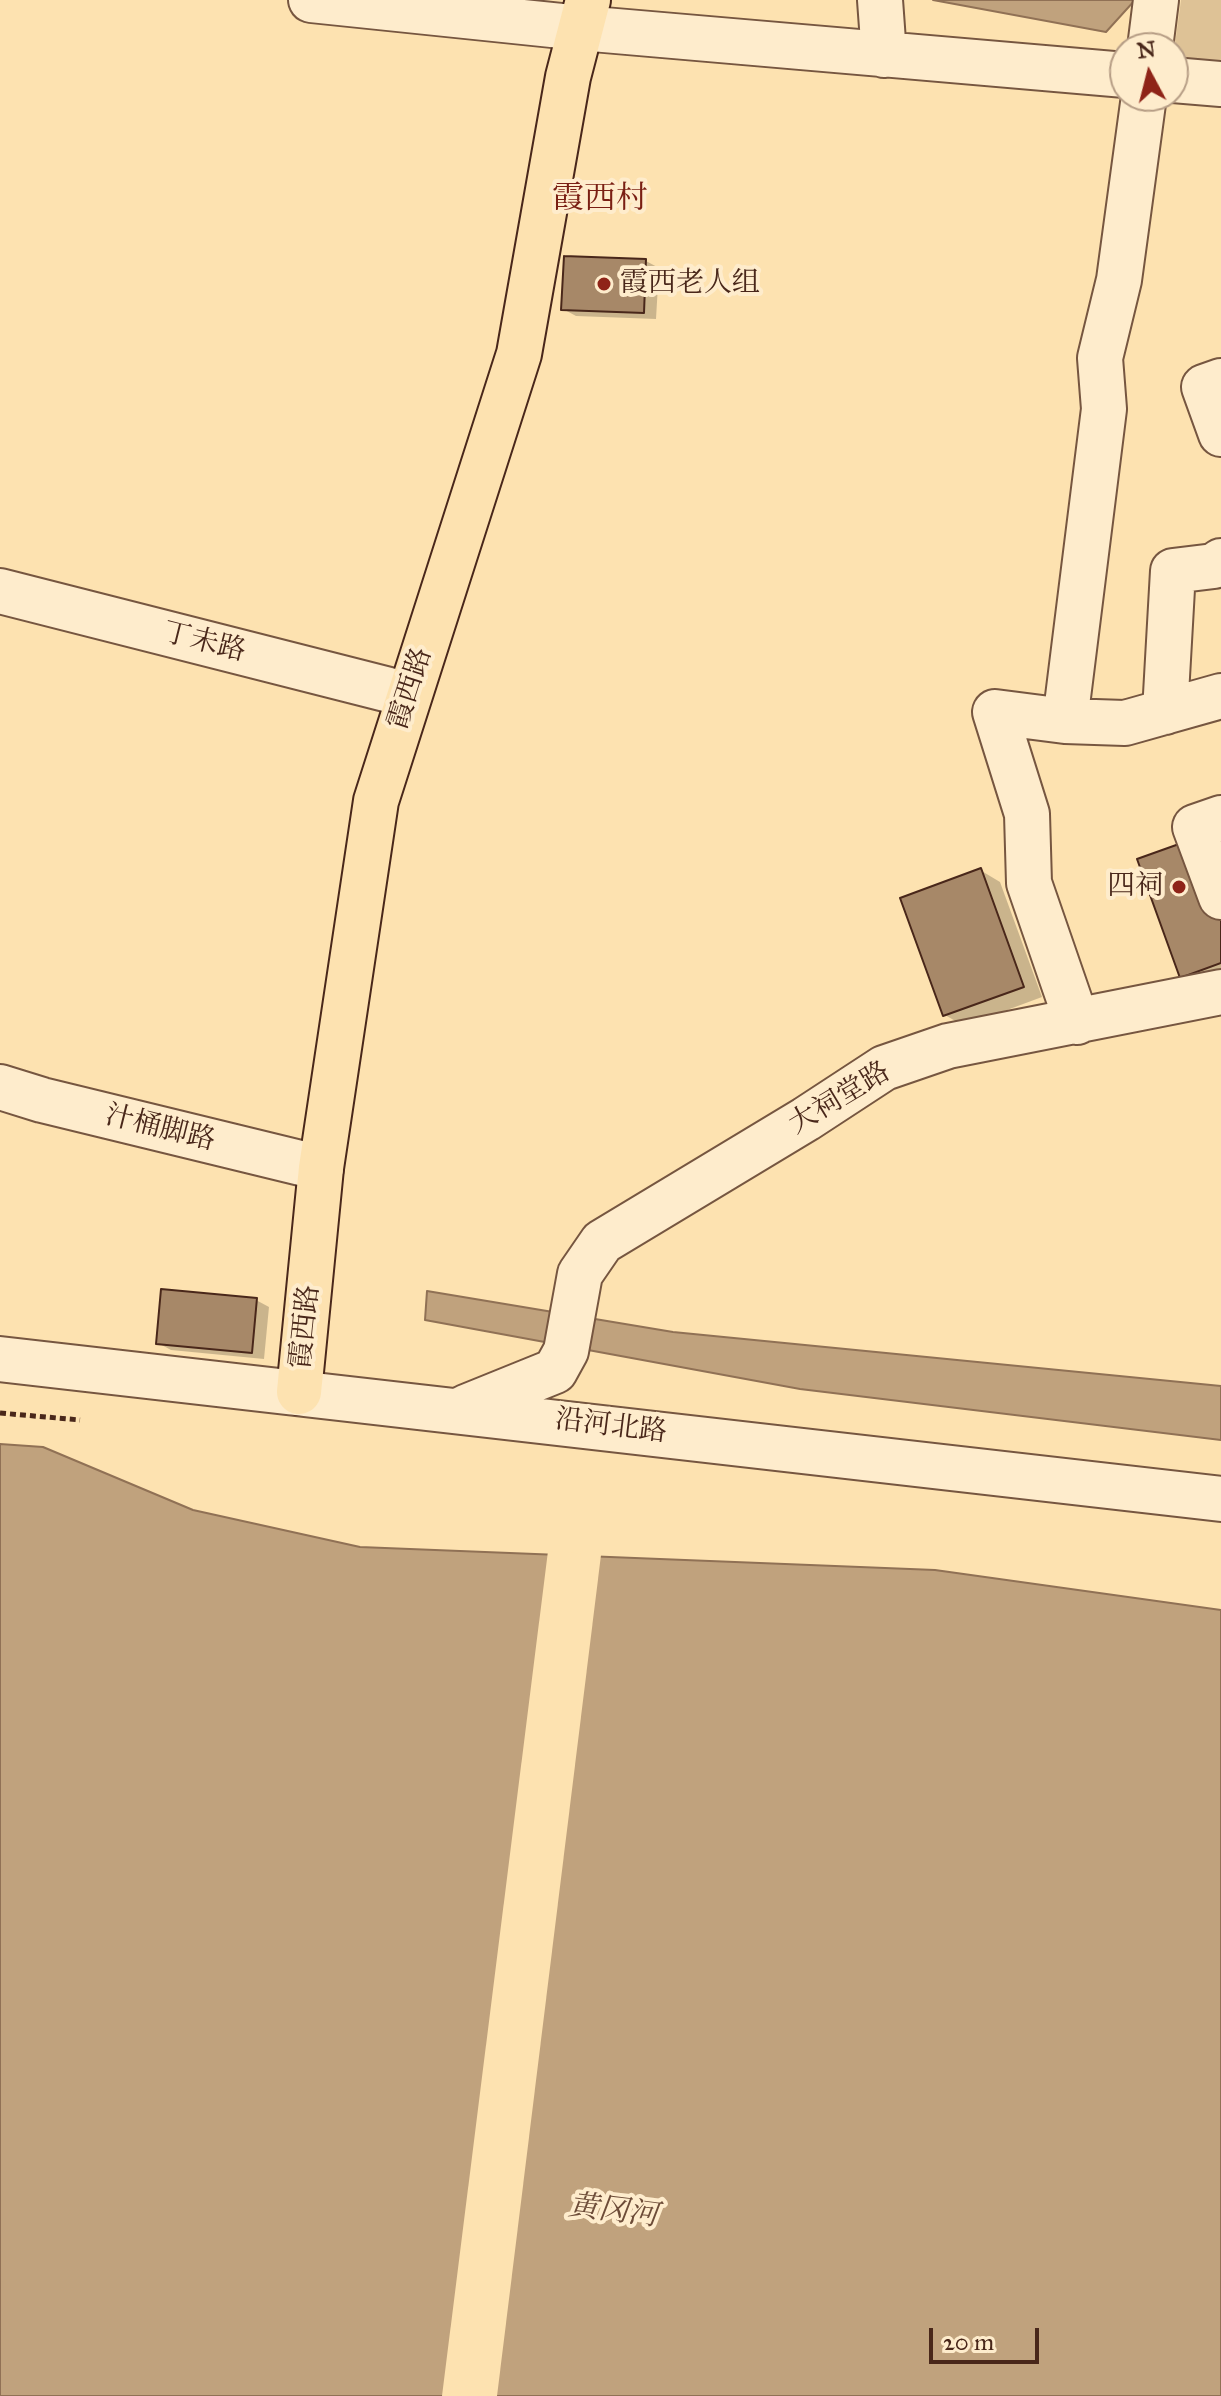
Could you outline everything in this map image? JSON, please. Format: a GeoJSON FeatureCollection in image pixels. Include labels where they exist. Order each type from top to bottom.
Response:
{"type":"FeatureCollection","features":[{"type":"Feature","properties":{"kind":"main road","name":"霞西路"},"geometry":{"type":"LineString","coordinates":[[299,1392],[321,1168],[376,801],[519,354],[568,77],[584,14]]}},
{"type":"Feature","properties":{"kind":"street"},"geometry":{"type":"LineString","coordinates":[[311,0],[584,14],[884,55],[1109,74]]}},
{"type":"Feature","properties":{"kind":"street"},"geometry":{"type":"LineString","coordinates":[[880,0],[884,55]]}},
{"type":"Feature","properties":{"kind":"street"},"geometry":{"type":"LineString","coordinates":[[1152,32],[1156,0]]}},
{"type":"Feature","properties":{"kind":"street"},"geometry":{"type":"LineString","coordinates":[[1189,81],[1221,84]]}},
{"type":"Feature","properties":{"kind":"street"},"geometry":{"type":"LineString","coordinates":[[1065,721],[1104,409],[1100,358],[1119,280],[1142,112]]}},
{"type":"Feature","properties":{"kind":"street"},"geometry":{"type":"LineString","coordinates":[[1221,381],[1204,387],[1221,434]]}},
{"type":"Feature","properties":{"kind":"street"},"geometry":{"type":"LineString","coordinates":[[1165,712],[1173,571],[1214,566],[1221,561]]}},
{"type":"Feature","properties":{"kind":"street","name":"丁未路"},"geometry":{"type":"LineString","coordinates":[[0,591],[409,695]]}},
{"type":"Feature","properties":{"kind":"street"},"geometry":{"type":"LineString","coordinates":[[1077,1022],[1029,883],[1027,814],[995,712],[1065,721],[1125,723],[1221,696]]}},
{"type":"Feature","properties":{"kind":"street"},"geometry":{"type":"LineString","coordinates":[[1221,818],[1195,827],[1221,897]]}},
{"type":"Feature","properties":{"kind":"street","name":"大祠堂路"},"geometry":{"type":"LineString","coordinates":[[459,1409],[555,1371],[566,1351],[580,1274],[602,1242],[884,1068],[948,1046],[1221,992]]}},
{"type":"Feature","properties":{"kind":"street","name":"汁桶脚路"},"geometry":{"type":"LineString","coordinates":[[0,1087],[321,1168]]}},
{"type":"Feature","properties":{"kind":"street","name":"沿河北路"},"geometry":{"type":"LineString","coordinates":[[0,1359],[459,1409],[1221,1499]]}},
{"type":"Feature","properties":{"kind":"path"},"geometry":{"type":"LineString","coordinates":[[0,1413],[80,1420]]}},
{"type":"Feature","properties":{"kind":"shaded area"},"geometry":{"type":"Polygon","coordinates":[[[1181,0],[1221,0],[1221,64],[1189,61],[1189,32],[1177,32],[1181,0]]]}},
{"type":"Feature","properties":{"kind":"water"},"geometry":{"type":"Polygon","coordinates":[[[933,0],[1135,0],[1106,32],[933,0]]]}},
{"type":"Feature","properties":{"kind":"water"},"geometry":{"type":"Polygon","coordinates":[[[427,1291],[673,1332],[1221,1386],[1221,1440],[800,1389],[425,1320],[427,1291]]]}},
{"type":"Feature","properties":{"kind":"water","name":"黄冈河"},"geometry":{"type":"Polygon","coordinates":[[[0,1444],[43,1447],[193,1510],[360,1547],[935,1570],[1221,1610],[1221,2396],[0,2396],[0,1444]]]}},
{"type":"Feature","properties":{"kind":"pier"},"geometry":{"type":"Polygon","coordinates":[[[548,1551],[601,1555],[497,2396],[442,2396],[548,1551]]]}},
{"type":"Feature","properties":{"kind":"building","name":"霞西老人组"},"geometry":{"type":"Polygon","coordinates":[[[564,256],[646,259],[644,313],[561,310],[564,256]]]}},
{"type":"Feature","properties":{"kind":"building","name":"四祠"},"geometry":{"type":"Polygon","coordinates":[[[1193,839],[1221,915],[1221,963],[1180,978],[1137,859],[1193,839]]]}},
{"type":"Feature","properties":{"kind":"building"},"geometry":{"type":"Polygon","coordinates":[[[981,868],[1024,987],[943,1016],[900,898],[981,868]]]}},
{"type":"Feature","properties":{"kind":"building"},"geometry":{"type":"Polygon","coordinates":[[[161,1289],[257,1298],[252,1353],[156,1344],[161,1289]]]}},
{"type":"Feature","properties":{"kind":"place","name":"霞西老人组"},"geometry":{"type":"Point","coordinates":[604,284]}},
{"type":"Feature","properties":{"kind":"place","name":"四祠"},"geometry":{"type":"Point","coordinates":[1179,887]}},
{"type":"Feature","properties":{"kind":"district","name":"霞西村"},"geometry":{"type":"Point","coordinates":[600,200]}}]}
